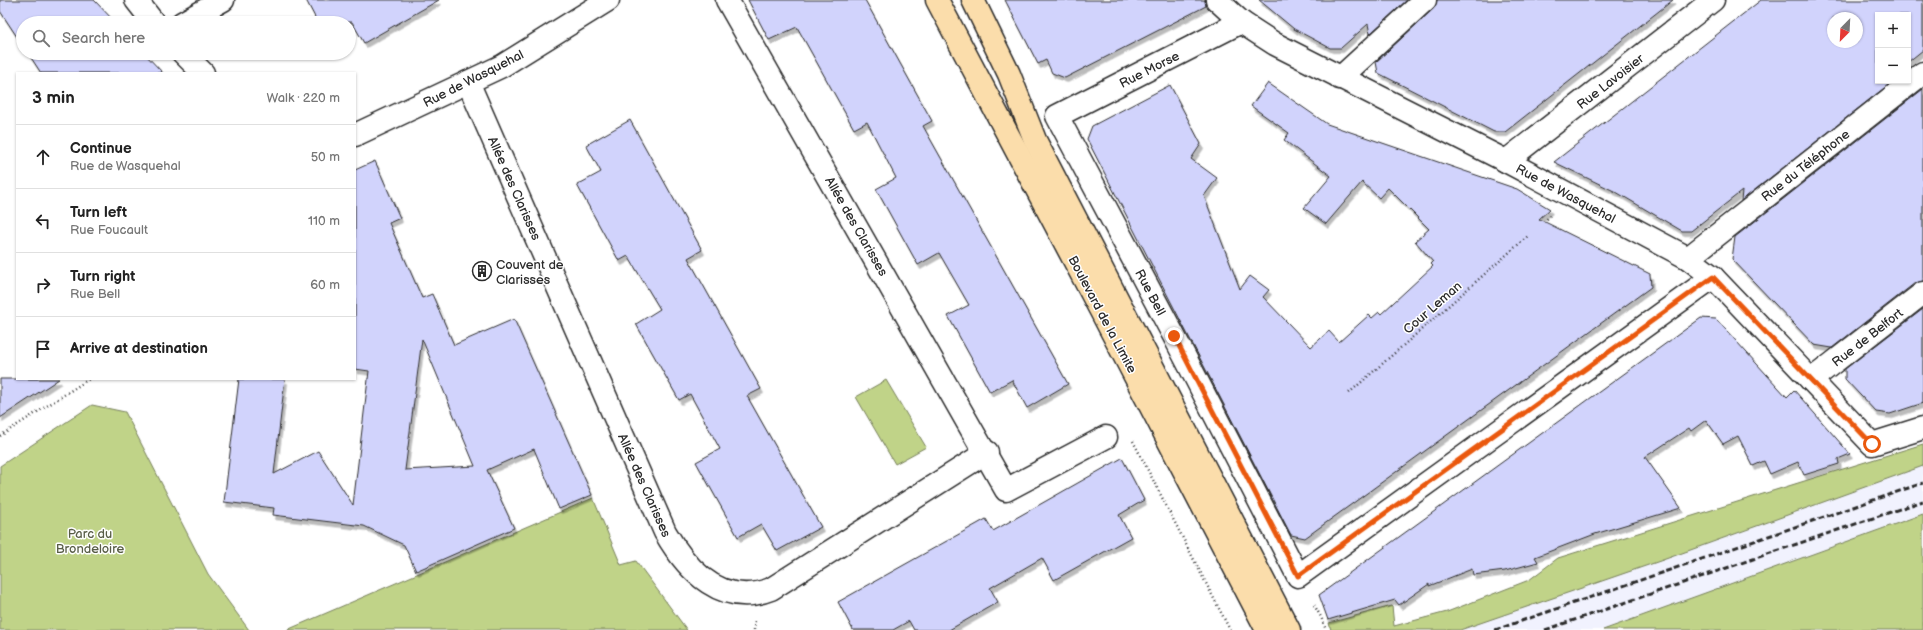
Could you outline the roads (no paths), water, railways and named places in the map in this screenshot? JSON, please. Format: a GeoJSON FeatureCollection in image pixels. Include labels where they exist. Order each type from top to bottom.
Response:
{"type":"FeatureCollection","features":[{"type":"Feature","properties":{"kind":"main road","name":"Boulevard de la Limite"},"geometry":{"type":"LineString","coordinates":[[937,0],[1267,630]]}},
{"type":"Feature","properties":{"kind":"main road","name":"Boulevard de la Limite"},"geometry":{"type":"LineString","coordinates":[[973,0],[1009,74],[1035,140],[1289,630]]}},
{"type":"Feature","properties":{"kind":"street"},"geometry":{"type":"LineString","coordinates":[[136,0],[149,16]]}},
{"type":"Feature","properties":{"kind":"street"},"geometry":{"type":"LineString","coordinates":[[194,16],[223,0]]}},
{"type":"Feature","properties":{"kind":"street","name":"Rue de Wasquehal"},"geometry":{"type":"LineString","coordinates":[[356,135],[502,66],[608,0]]}},
{"type":"Feature","properties":{"kind":"street","name":"Allée des Clarisses"},"geometry":{"type":"LineString","coordinates":[[727,0],[987,452],[1006,490],[1106,437]]}},
{"type":"Feature","properties":{"kind":"street","name":"Rue de Wasquehal"},"geometry":{"type":"LineString","coordinates":[[1217,0],[1241,22],[1275,44],[1506,161],[1688,258],[1713,277],[1872,444],[1923,428]]}},
{"type":"Feature","properties":{"kind":"street"},"geometry":{"type":"LineString","coordinates":[[1340,78],[1425,0]]}},
{"type":"Feature","properties":{"kind":"street","name":"Rue Lavoisier"},"geometry":{"type":"LineString","coordinates":[[1506,161],[1714,0]]}},
{"type":"Feature","properties":{"kind":"street","name":"Rue Morse"},"geometry":{"type":"LineString","coordinates":[[1057,116],[1241,22]]}},
{"type":"Feature","properties":{"kind":"street"},"geometry":{"type":"LineString","coordinates":[[190,60],[202,72]]}},
{"type":"Feature","properties":{"kind":"street","name":"Rue du Téléphone"},"geometry":{"type":"LineString","coordinates":[[1688,258],[1923,73]]}},
{"type":"Feature","properties":{"kind":"street","name":"Allée des Clarisses"},"geometry":{"type":"LineString","coordinates":[[468,82],[666,532],[674,548],[688,566],[701,577],[714,586],[742,595],[757,594],[771,588],[987,452]]}},
{"type":"Feature","properties":{"kind":"street","name":"Rue Bell"},"geometry":{"type":"LineString","coordinates":[[1057,116],[1171,329],[1298,576],[1713,277]]}},
{"type":"Feature","properties":{"kind":"street","name":"Rue de Belfort"},"geometry":{"type":"LineString","coordinates":[[1811,380],[1923,293]]}},
{"type":"Feature","properties":{"kind":"railway"},"geometry":{"type":"LineString","coordinates":[[1495,630],[1923,483]]}},
{"type":"Feature","properties":{"kind":"railway"},"geometry":{"type":"LineString","coordinates":[[1545,630],[1923,501]]}},
{"type":"Feature","properties":{"kind":"place","name":"Couvent de Clarisses"},"geometry":{"type":"Point","coordinates":[482,271]}},
{"type":"Feature","properties":{"kind":"park label","name":"Parc du Brondeloire"},"geometry":{"type":"Point","coordinates":[90,540]}}]}
